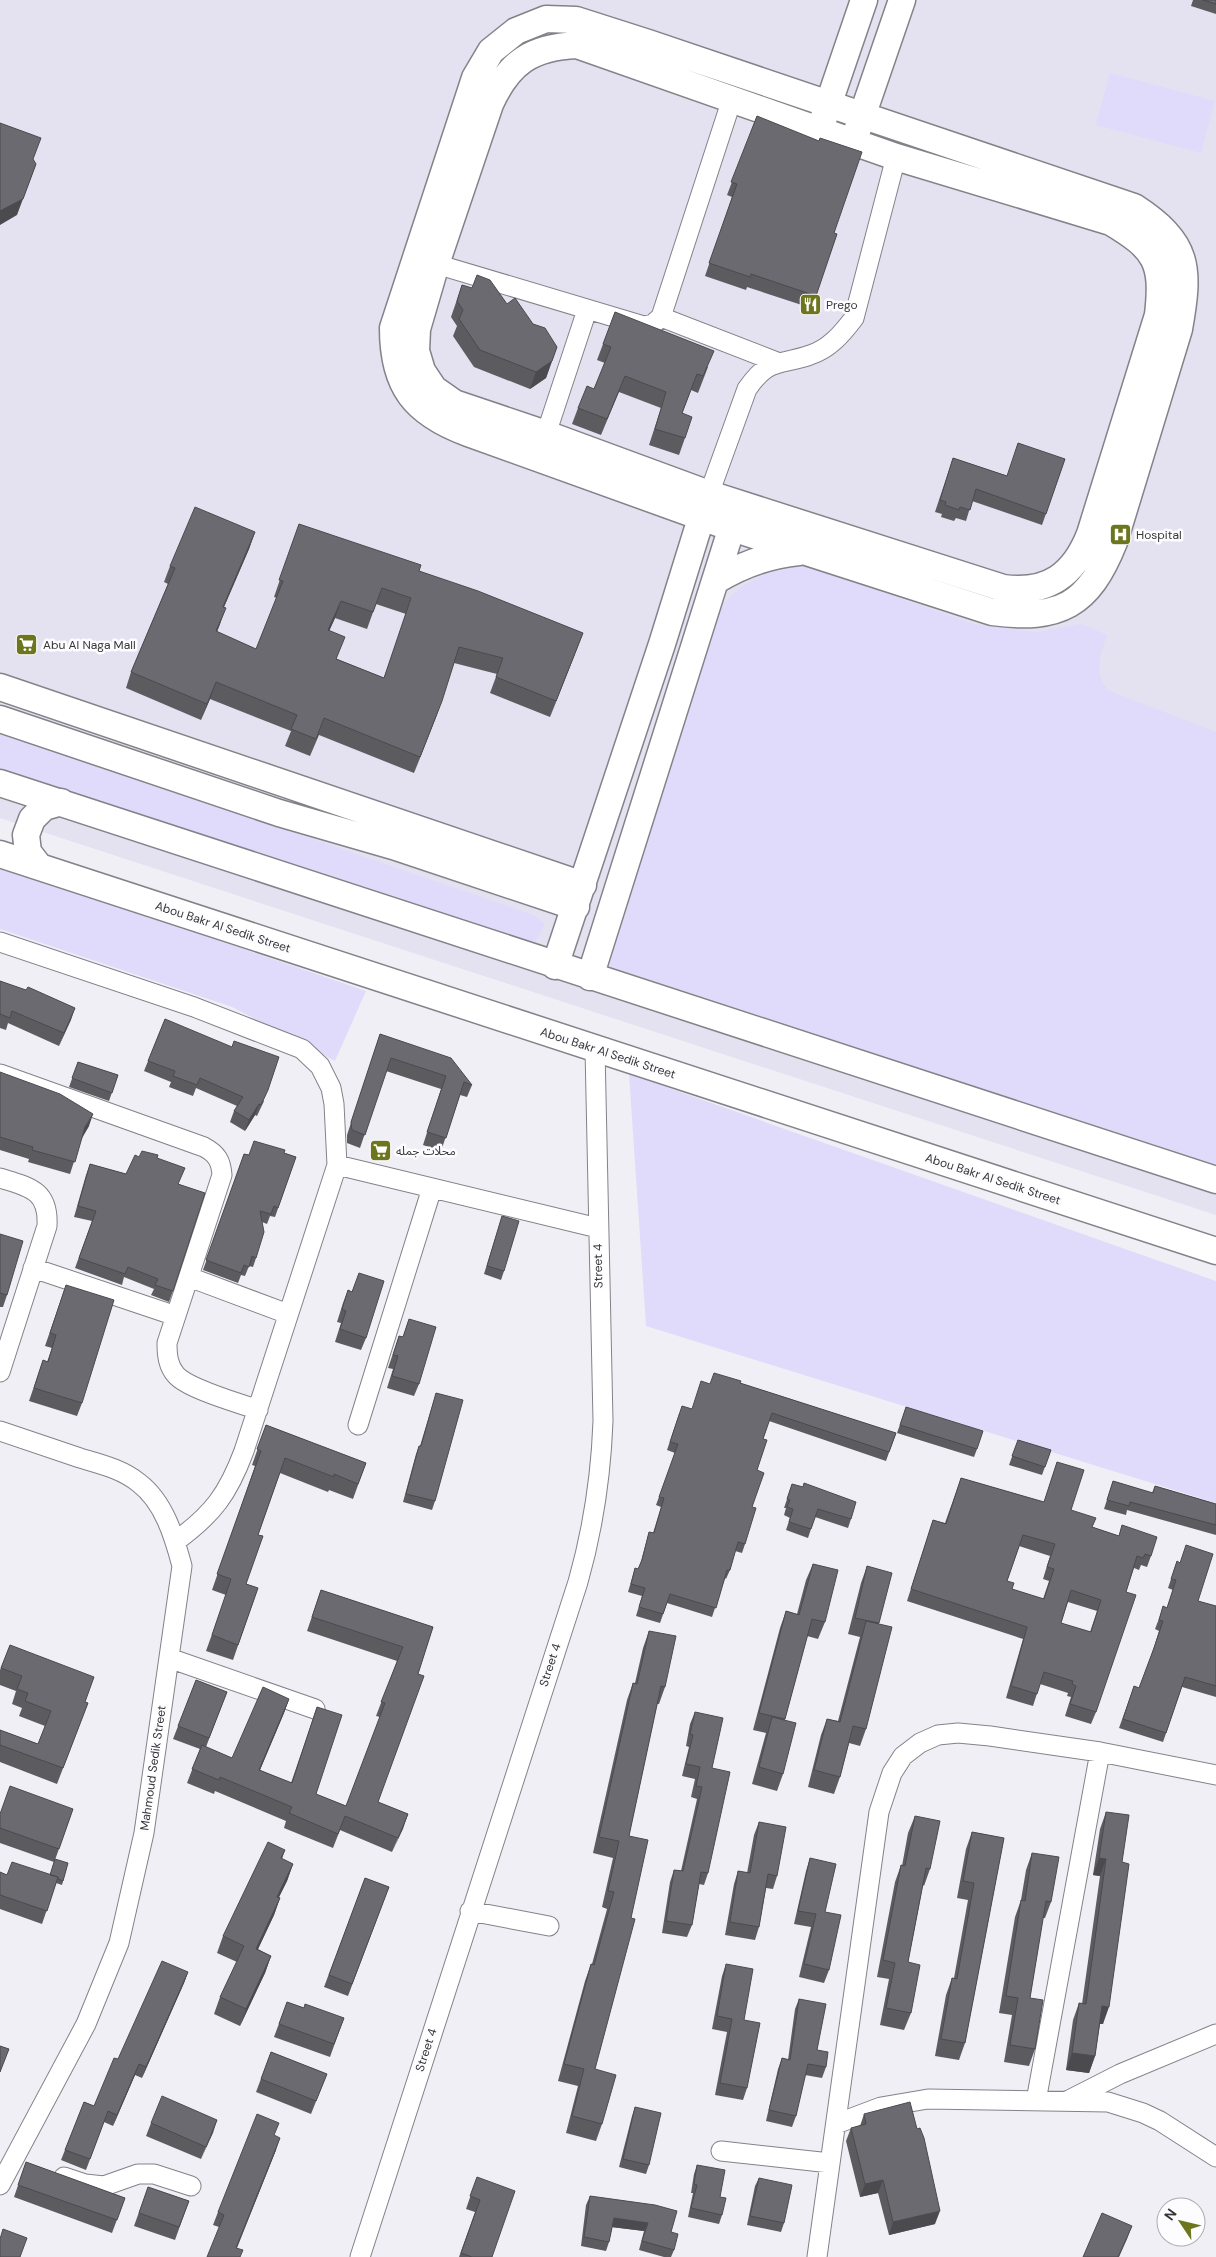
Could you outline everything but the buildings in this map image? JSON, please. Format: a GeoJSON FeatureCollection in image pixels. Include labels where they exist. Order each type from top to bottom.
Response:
{"type":"FeatureCollection","features":[{"type":"Feature","properties":{"kind":"street"},"geometry":{"type":"LineString","coordinates":[[820,129],[864,0]]}},
{"type":"Feature","properties":{"kind":"street"},"geometry":{"type":"LineString","coordinates":[[853,141],[902,0]]}},
{"type":"Feature","properties":{"kind":"street"},"geometry":{"type":"LineString","coordinates":[[546,19],[576,20],[861,115],[1134,206],[1158,222],[1182,256],[1185,271],[1184,297],[1179,328],[1114,542],[1096,580],[1085,593],[1072,603],[1035,614],[992,612],[732,528],[705,505],[546,434],[454,403],[434,389],[422,371],[416,350],[417,329],[436,264],[449,191],[474,78],[491,51],[516,30],[546,19]]}},
{"type":"Feature","properties":{"kind":"street"},"geometry":{"type":"LineString","coordinates":[[577,45],[732,99],[896,157],[1111,222],[1137,237],[1152,254],[1159,270],[1160,293],[1158,315],[1084,552],[1072,568],[1057,580],[1040,588],[1021,590],[1003,588],[740,504],[705,505],[446,425],[426,412],[410,395],[400,375],[393,352],[393,328],[449,191],[499,83],[514,66],[533,53],[554,46],[577,45]]}},
{"type":"Feature","properties":{"kind":"street"},"geometry":{"type":"LineString","coordinates":[[436,264],[644,326],[653,324],[661,317],[732,99]]}},
{"type":"Feature","properties":{"kind":"street"},"geometry":{"type":"LineString","coordinates":[[555,966],[580,896],[705,505],[747,389],[764,369],[777,362],[811,355],[828,346],[854,318],[896,157]]}},
{"type":"Feature","properties":{"kind":"street"},"geometry":{"type":"LineString","coordinates":[[546,434],[587,310]]}},
{"type":"Feature","properties":{"kind":"street"},"geometry":{"type":"LineString","coordinates":[[661,317],[777,362]]}},
{"type":"Feature","properties":{"kind":"street"},"geometry":{"type":"LineString","coordinates":[[590,977],[740,504]]}},
{"type":"Feature","properties":{"kind":"street"},"geometry":{"type":"LineString","coordinates":[[715,581],[749,563],[786,553],[805,552]]}},
{"type":"Feature","properties":{"kind":"street"},"geometry":{"type":"LineString","coordinates":[[0,687],[580,896]]}},
{"type":"Feature","properties":{"kind":"street"},"geometry":{"type":"LineString","coordinates":[[0,719],[279,813],[393,846],[580,896]]}},
{"type":"Feature","properties":{"kind":"street"},"geometry":{"type":"LineString","coordinates":[[0,783],[555,966],[1216,1180]]}},
{"type":"Feature","properties":{"kind":"street"},"geometry":{"type":"LineString","coordinates":[[38,865],[28,852],[26,835],[32,818],[44,807],[61,802]]}},
{"type":"Feature","properties":{"kind":"street","name":"Abou Bakr Al Sedik Street"},"geometry":{"type":"LineString","coordinates":[[0,854],[1216,1251]]}},
{"type":"Feature","properties":{"kind":"street"},"geometry":{"type":"LineString","coordinates":[[0,942],[194,1007],[302,1049],[320,1066],[331,1088],[334,1104],[337,1165],[244,1451],[229,1486],[219,1503],[199,1524],[176,1541]]}},
{"type":"Feature","properties":{"kind":"street","name":"Street 4"},"geometry":{"type":"LineString","coordinates":[[360,2257],[578,1582],[595,1510],[603,1421],[595,1049]]}},
{"type":"Feature","properties":{"kind":"street"},"geometry":{"type":"LineString","coordinates":[[0,1074],[204,1147],[215,1153],[221,1163],[222,1175],[167,1342],[168,1360],[176,1376],[191,1385],[258,1410]]}},
{"type":"Feature","properties":{"kind":"street"},"geometry":{"type":"LineString","coordinates":[[337,1165],[598,1228]]}},
{"type":"Feature","properties":{"kind":"street"},"geometry":{"type":"LineString","coordinates":[[0,1178],[34,1189],[43,1199],[48,1212],[47,1226],[0,1372]]}},
{"type":"Feature","properties":{"kind":"street"},"geometry":{"type":"LineString","coordinates":[[358,1425],[432,1188]]}},
{"type":"Feature","properties":{"kind":"street"},"geometry":{"type":"LineString","coordinates":[[34,1268],[176,1316]]}},
{"type":"Feature","properties":{"kind":"street"},"geometry":{"type":"LineString","coordinates":[[189,1277],[288,1314]]}},
{"type":"Feature","properties":{"kind":"street","name":"Mahmoud Sedik Street"},"geometry":{"type":"LineString","coordinates":[[0,1431],[120,1471],[140,1483],[156,1500],[176,1541],[182,1566],[144,1833],[119,1943],[86,2024],[0,2184]]}},
{"type":"Feature","properties":{"kind":"street"},"geometry":{"type":"LineString","coordinates":[[169,1658],[315,1709]]}},
{"type":"Feature","properties":{"kind":"street"},"geometry":{"type":"LineString","coordinates":[[817,2257],[879,1812],[892,1773],[904,1756],[920,1743],[938,1735],[958,1733],[985,1735],[1100,1752],[1216,1775]]}},
{"type":"Feature","properties":{"kind":"street"},"geometry":{"type":"LineString","coordinates":[[1036,2101],[1100,1752]]}},
{"type":"Feature","properties":{"kind":"street"},"geometry":{"type":"LineString","coordinates":[[470,1912],[549,1926]]}},
{"type":"Feature","properties":{"kind":"street"},"geometry":{"type":"LineString","coordinates":[[1065,2102],[1120,2074],[1216,2034]]}},
{"type":"Feature","properties":{"kind":"street"},"geometry":{"type":"LineString","coordinates":[[836,2124],[865,2112],[904,2102],[928,2099],[1108,2102],[1144,2113],[1176,2130],[1201,2149],[1216,2157]]}},
{"type":"Feature","properties":{"kind":"street"},"geometry":{"type":"LineString","coordinates":[[721,2151],[830,2163]]}},
{"type":"Feature","properties":{"kind":"street"},"geometry":{"type":"LineString","coordinates":[[14,2159],[32,2165]]}},
{"type":"Feature","properties":{"kind":"street"},"geometry":{"type":"LineString","coordinates":[[50,2172],[85,2184],[104,2186],[138,2174],[154,2174],[191,2186]]}},
{"type":"Feature","properties":{"kind":"shaded area"},"geometry":{"type":"Polygon","coordinates":[[[0,0],[1216,0],[1216,1215],[0,818],[0,0]]]}},
{"type":"Feature","properties":{"kind":"shaded area"},"geometry":{"type":"Polygon","coordinates":[[[1110,73],[1215,101],[1201,153],[1096,125],[1110,73]]]}},
{"type":"Feature","properties":{"kind":"shaded area"},"geometry":{"type":"Polygon","coordinates":[[[805,565],[974,624],[1036,632],[1081,624],[1107,635],[1101,657],[1100,672],[1104,685],[1110,691],[1216,732],[1216,1165],[608,966],[701,650],[716,610],[741,587],[764,574],[805,565]]]}},
{"type":"Feature","properties":{"kind":"shaded area"},"geometry":{"type":"Polygon","coordinates":[[[0,731],[536,916],[545,924],[536,941],[517,941],[0,775],[0,731]]]}},
{"type":"Feature","properties":{"kind":"shaded area"},"geometry":{"type":"Polygon","coordinates":[[[0,865],[366,991],[335,1061],[232,1007],[0,929],[0,865]]]}},
{"type":"Feature","properties":{"kind":"shaded area"},"geometry":{"type":"Polygon","coordinates":[[[629,1074],[1216,1281],[1216,1503],[646,1326],[629,1074]]]}},
{"type":"Feature","properties":{"kind":"place","name":"Prego"},"geometry":{"type":"Point","coordinates":[810,305]}},
{"type":"Feature","properties":{"kind":"place","name":"Hospital"},"geometry":{"type":"Point","coordinates":[1120,535]}},
{"type":"Feature","properties":{"kind":"place","name":"Abu Al Naga Mall"},"geometry":{"type":"Point","coordinates":[27,645]}},
{"type":"Feature","properties":{"kind":"place","name":"محلات جمله"},"geometry":{"type":"Point","coordinates":[380,1151]}}]}
